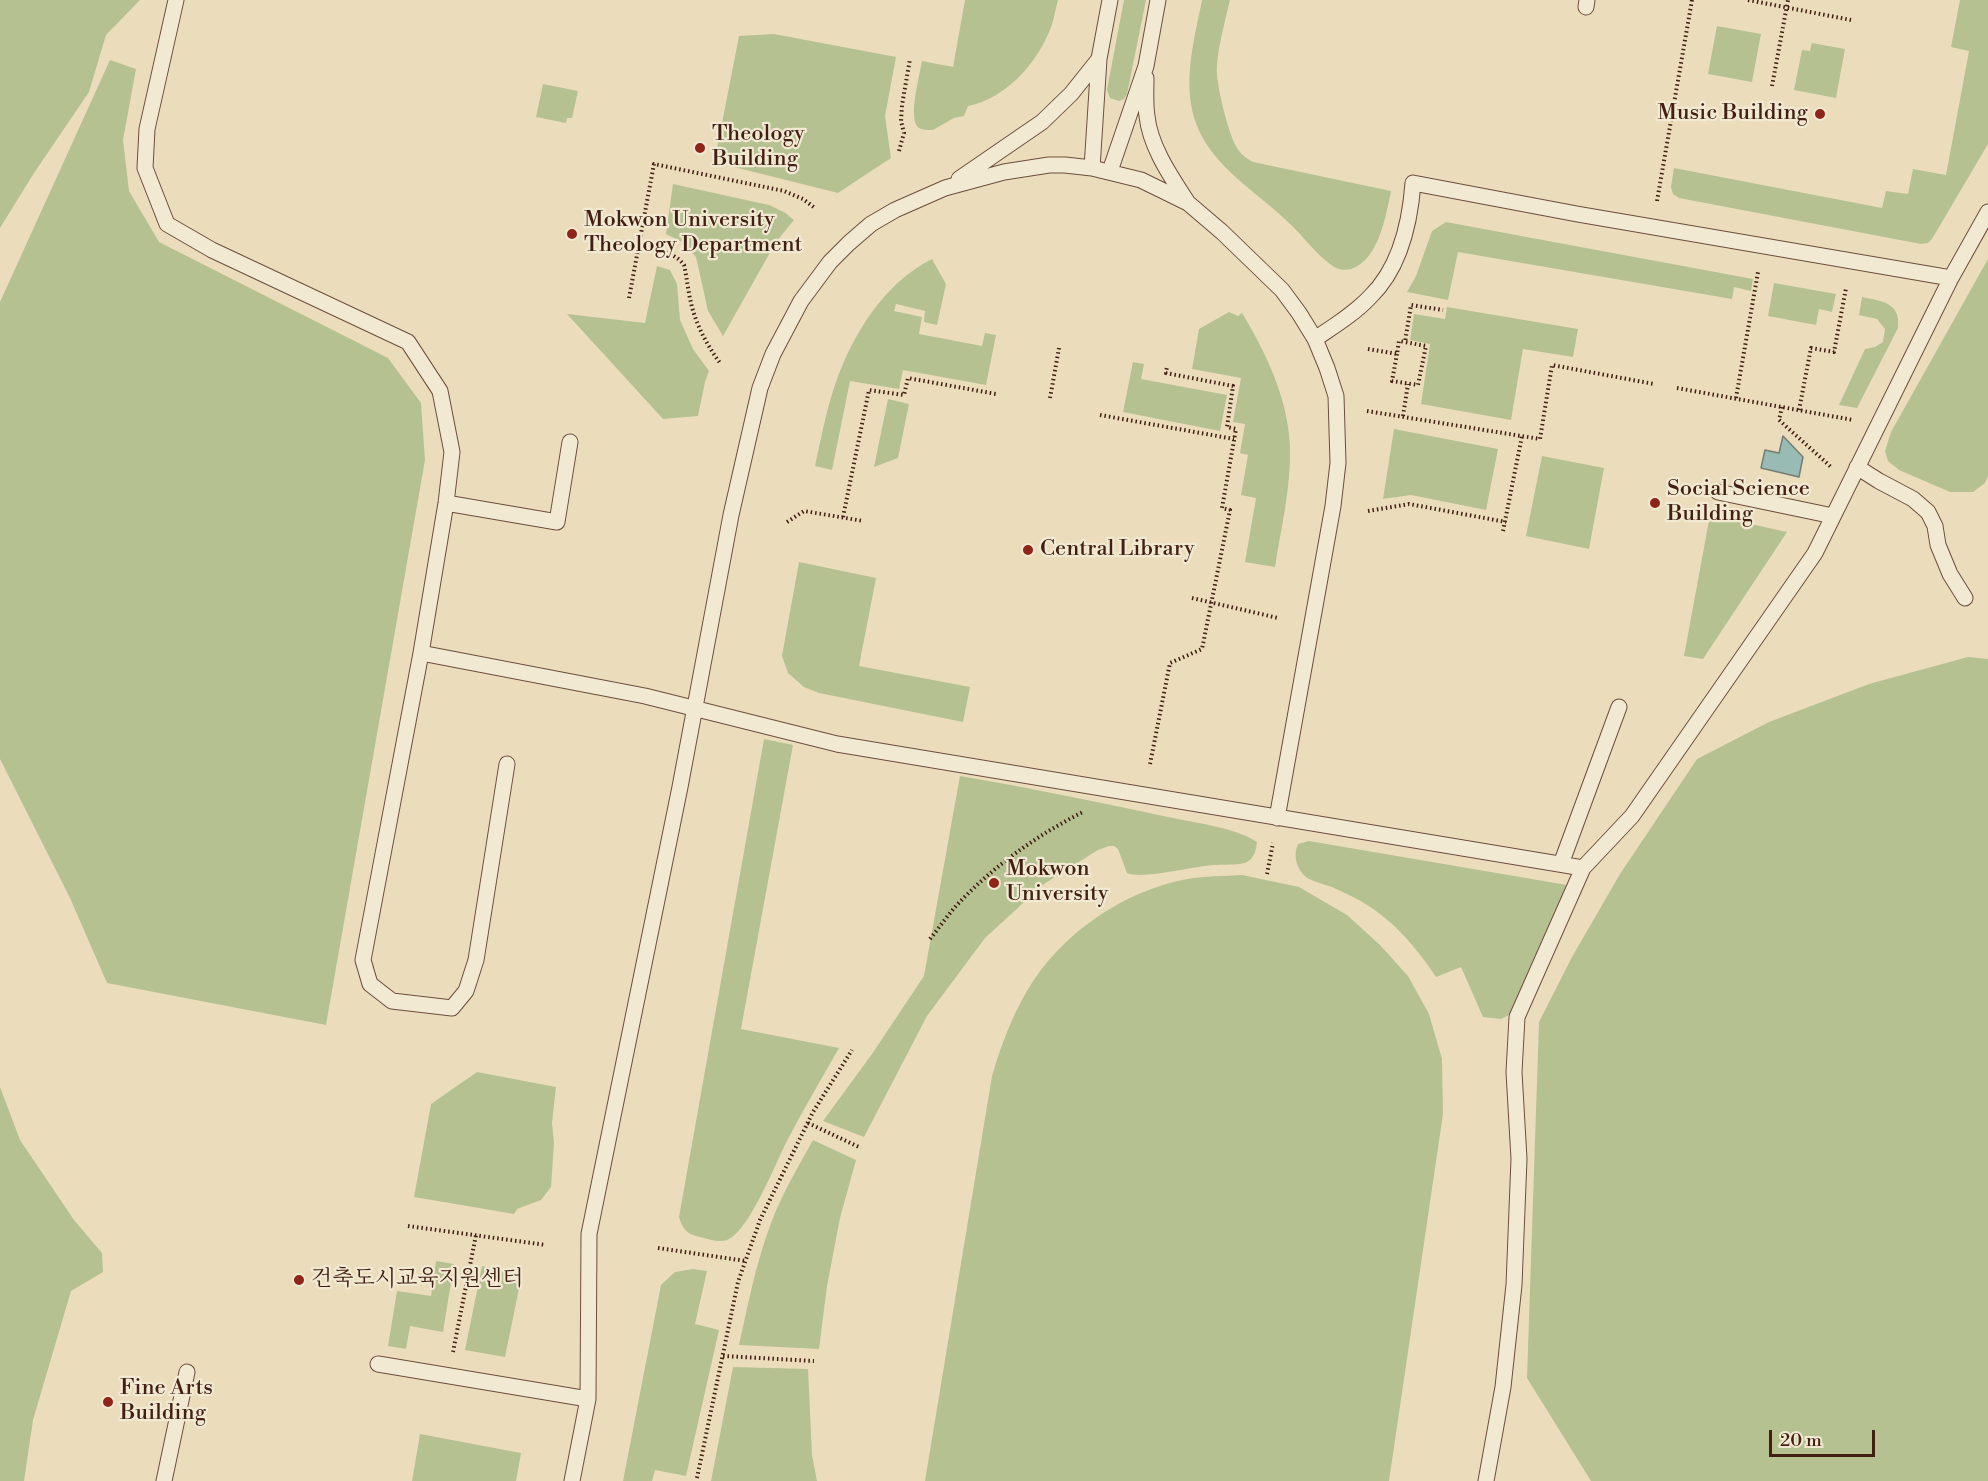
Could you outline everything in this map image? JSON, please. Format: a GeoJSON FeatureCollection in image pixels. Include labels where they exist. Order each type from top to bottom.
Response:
{"type":"FeatureCollection","features":[{"type":"Feature","properties":{"kind":"lane"},"geometry":{"type":"LineString","coordinates":[[176,0],[147,129],[145,168],[167,224],[212,250],[408,342],[440,390],[452,453],[446,503],[421,653],[363,960],[370,984],[392,1001],[452,1008],[466,991],[476,960],[507,764]]}},
{"type":"Feature","properties":{"kind":"lane"},"geometry":{"type":"LineString","coordinates":[[1092,168],[1100,59],[1110,0]]}},
{"type":"Feature","properties":{"kind":"lane"},"geometry":{"type":"LineString","coordinates":[[1110,171],[1146,66],[1158,0]]}},
{"type":"Feature","properties":{"kind":"lane"},"geometry":{"type":"LineString","coordinates":[[945,188],[1042,122],[1071,94],[1100,59]]}},
{"type":"Feature","properties":{"kind":"lane"},"geometry":{"type":"LineString","coordinates":[[1146,66],[1149,125],[1169,173],[1188,203]]}},
{"type":"Feature","properties":{"kind":"lane"},"geometry":{"type":"LineString","coordinates":[[572,1481],[588,1399],[589,1234],[677,798],[731,515],[760,388],[773,354],[801,301],[830,262],[871,224],[895,210],[945,188],[1004,172],[1049,165],[1110,171],[1141,180],[1188,203],[1229,238],[1282,290],[1299,313],[1315,339],[1336,396],[1338,463],[1333,506],[1277,818]]}},
{"type":"Feature","properties":{"kind":"lane"},"geometry":{"type":"LineString","coordinates":[[1315,339],[1351,315],[1372,296],[1395,264],[1411,213],[1413,183],[1577,214],[1951,278]]}},
{"type":"Feature","properties":{"kind":"lane"},"geometry":{"type":"LineString","coordinates":[[1486,1481],[1503,1387],[1514,1285],[1519,1159],[1514,1072],[1517,1017],[1583,868],[1632,816],[1815,553],[1951,278],[1988,212]]}},
{"type":"Feature","properties":{"kind":"lane"},"geometry":{"type":"LineString","coordinates":[[446,503],[557,522],[570,442]]}},
{"type":"Feature","properties":{"kind":"lane"},"geometry":{"type":"LineString","coordinates":[[1857,467],[1913,499],[1928,512],[1935,526],[1938,545],[1950,574],[1965,598]]}},
{"type":"Feature","properties":{"kind":"lane"},"geometry":{"type":"LineString","coordinates":[[1718,492],[1833,516]]}},
{"type":"Feature","properties":{"kind":"lane"},"geometry":{"type":"LineString","coordinates":[[421,653],[694,707],[837,744],[1583,868]]}},
{"type":"Feature","properties":{"kind":"lane"},"geometry":{"type":"LineString","coordinates":[[1561,864],[1619,707]]}},
{"type":"Feature","properties":{"kind":"lane"},"geometry":{"type":"LineString","coordinates":[[378,1364],[588,1399]]}},
{"type":"Feature","properties":{"kind":"lane"},"geometry":{"type":"LineString","coordinates":[[164,1481],[187,1372]]}},
{"type":"Feature","properties":{"kind":"path"},"geometry":{"type":"LineString","coordinates":[[1657,201],[1692,0]]}},
{"type":"Feature","properties":{"kind":"path"},"geometry":{"type":"LineString","coordinates":[[1748,0],[1851,20]]}},
{"type":"Feature","properties":{"kind":"path"},"geometry":{"type":"LineString","coordinates":[[1772,86],[1788,0]]}},
{"type":"Feature","properties":{"kind":"path"},"geometry":{"type":"LineString","coordinates":[[898,151],[904,133],[901,121],[902,105],[910,59]]}},
{"type":"Feature","properties":{"kind":"path"},"geometry":{"type":"LineString","coordinates":[[629,298],[654,164],[784,191],[803,199],[815,208]]}},
{"type":"Feature","properties":{"kind":"path"},"geometry":{"type":"LineString","coordinates":[[639,247],[670,254],[684,265],[692,306],[699,327],[709,348],[720,363]]}},
{"type":"Feature","properties":{"kind":"path"},"geometry":{"type":"LineString","coordinates":[[1736,398],[1758,272]]}},
{"type":"Feature","properties":{"kind":"path"},"geometry":{"type":"LineString","coordinates":[[1799,410],[1811,348],[1834,352],[1846,288]]}},
{"type":"Feature","properties":{"kind":"path"},"geometry":{"type":"LineString","coordinates":[[1405,342],[1411,305],[1443,310]]}},
{"type":"Feature","properties":{"kind":"path"},"geometry":{"type":"LineString","coordinates":[[1399,341],[1426,346],[1418,385],[1392,381],[1397,354],[1399,341]]}},
{"type":"Feature","properties":{"kind":"path"},"geometry":{"type":"LineString","coordinates":[[1050,398],[1059,348]]}},
{"type":"Feature","properties":{"kind":"path"},"geometry":{"type":"LineString","coordinates":[[1368,349],[1397,354]]}},
{"type":"Feature","properties":{"kind":"path"},"geometry":{"type":"LineString","coordinates":[[1367,411],[1540,439],[1552,365],[1654,384]]}},
{"type":"Feature","properties":{"kind":"path"},"geometry":{"type":"LineString","coordinates":[[1150,764],[1170,663],[1202,649],[1230,510],[1222,508],[1236,429],[1227,427],[1233,386],[1166,373],[1167,366]]}},
{"type":"Feature","properties":{"kind":"path"},"geometry":{"type":"LineString","coordinates":[[843,517],[869,390],[904,396],[908,378],[996,394]]}},
{"type":"Feature","properties":{"kind":"path"},"geometry":{"type":"LineString","coordinates":[[1402,416],[1408,384]]}},
{"type":"Feature","properties":{"kind":"path"},"geometry":{"type":"LineString","coordinates":[[1677,388],[1857,421]]}},
{"type":"Feature","properties":{"kind":"path"},"geometry":{"type":"LineString","coordinates":[[1782,407],[1779,420],[1833,468]]}},
{"type":"Feature","properties":{"kind":"path"},"geometry":{"type":"LineString","coordinates":[[1100,415],[1234,439]]}},
{"type":"Feature","properties":{"kind":"path"},"geometry":{"type":"LineString","coordinates":[[1503,531],[1522,436]]}},
{"type":"Feature","properties":{"kind":"path"},"geometry":{"type":"LineString","coordinates":[[1368,511],[1409,504],[1506,522]]}},
{"type":"Feature","properties":{"kind":"path"},"geometry":{"type":"LineString","coordinates":[[787,522],[804,511],[863,521]]}},
{"type":"Feature","properties":{"kind":"path"},"geometry":{"type":"LineString","coordinates":[[1192,598],[1278,618]]}},
{"type":"Feature","properties":{"kind":"path"},"geometry":{"type":"LineString","coordinates":[[930,939],[955,907],[1011,857],[1049,831],[1088,810]]}},
{"type":"Feature","properties":{"kind":"path"},"geometry":{"type":"LineString","coordinates":[[1267,874],[1277,818]]}},
{"type":"Feature","properties":{"kind":"path"},"geometry":{"type":"LineString","coordinates":[[697,1478],[738,1282],[760,1220],[808,1123],[852,1050]]}},
{"type":"Feature","properties":{"kind":"path"},"geometry":{"type":"LineString","coordinates":[[808,1123],[861,1148]]}},
{"type":"Feature","properties":{"kind":"path"},"geometry":{"type":"LineString","coordinates":[[408,1226],[546,1245]]}},
{"type":"Feature","properties":{"kind":"path"},"geometry":{"type":"LineString","coordinates":[[452,1353],[476,1235]]}},
{"type":"Feature","properties":{"kind":"path"},"geometry":{"type":"LineString","coordinates":[[658,1248],[746,1261]]}},
{"type":"Feature","properties":{"kind":"path"},"geometry":{"type":"LineString","coordinates":[[723,1356],[814,1361]]}},
{"type":"Feature","properties":{"kind":"green space"},"geometry":{"type":"Polygon","coordinates":[[[0,0],[140,0],[106,35],[89,92],[0,228],[0,0]]]}},
{"type":"Feature","properties":{"kind":"green space"},"geometry":{"type":"Polygon","coordinates":[[[965,0],[1058,0],[1052,24],[1043,45],[1027,69],[1017,79],[994,96],[968,106],[964,116],[954,118],[933,130],[920,129],[914,116],[914,107],[922,61],[953,67],[965,0]]]}},
{"type":"Feature","properties":{"kind":"green space"},"geometry":{"type":"Polygon","coordinates":[[[1124,0],[1146,0],[1127,94],[1119,101],[1110,98],[1107,90],[1124,0]]]}},
{"type":"Feature","properties":{"kind":"green space"},"geometry":{"type":"Polygon","coordinates":[[[1202,0],[1230,0],[1219,49],[1217,72],[1226,118],[1241,154],[1253,162],[1391,191],[1380,236],[1375,247],[1361,264],[1345,270],[1332,266],[1288,222],[1225,167],[1205,141],[1192,110],[1189,79],[1202,0]]]}},
{"type":"Feature","properties":{"kind":"green space"},"geometry":{"type":"Polygon","coordinates":[[[1960,0],[1988,0],[1988,144],[1928,243],[1921,244],[1679,198],[1673,194],[1671,187],[1674,168],[1882,208],[1886,191],[1908,194],[1913,169],[1946,175],[1969,51],[1951,47],[1960,0]]]}},
{"type":"Feature","properties":{"kind":"green space"},"geometry":{"type":"Polygon","coordinates":[[[1717,26],[1761,34],[1752,82],[1708,74],[1717,26]]]}},
{"type":"Feature","properties":{"kind":"green space"},"geometry":{"type":"Polygon","coordinates":[[[774,34],[896,57],[885,116],[891,158],[838,193],[734,167],[716,154],[739,36],[774,34]]]}},
{"type":"Feature","properties":{"kind":"green space"},"geometry":{"type":"Polygon","coordinates":[[[1812,43],[1845,49],[1836,98],[1794,90],[1802,50],[1810,51],[1812,43]]]}},
{"type":"Feature","properties":{"kind":"green space"},"geometry":{"type":"Polygon","coordinates":[[[110,60],[136,69],[123,140],[129,191],[159,242],[388,358],[421,403],[425,460],[326,1025],[107,983],[70,898],[0,759],[0,302],[110,60]]]}},
{"type":"Feature","properties":{"kind":"green space"},"geometry":{"type":"Polygon","coordinates":[[[543,84],[578,91],[572,118],[567,118],[566,123],[536,117],[543,84]]]}},
{"type":"Feature","properties":{"kind":"green space"},"geometry":{"type":"Polygon","coordinates":[[[673,184],[769,205],[794,220],[776,242],[723,336],[708,311],[696,257],[682,242],[666,234],[673,184]]]}},
{"type":"Feature","properties":{"kind":"green space"},"geometry":{"type":"Polygon","coordinates":[[[1446,222],[1753,279],[1751,291],[1734,287],[1732,299],[1458,252],[1448,300],[1407,292],[1416,276],[1432,231],[1446,222]]]}},
{"type":"Feature","properties":{"kind":"green space"},"geometry":{"type":"Polygon","coordinates":[[[932,259],[946,284],[937,325],[924,322],[925,311],[896,304],[894,311],[922,317],[919,334],[982,346],[985,333],[996,335],[986,385],[903,370],[899,389],[850,381],[832,470],[815,466],[835,385],[861,329],[872,312],[899,282],[932,259]]]}},
{"type":"Feature","properties":{"kind":"green space"},"geometry":{"type":"Polygon","coordinates":[[[1988,259],[1988,476],[1985,483],[1973,492],[1950,492],[1899,470],[1888,461],[1885,451],[1891,432],[1988,259]]]}},
{"type":"Feature","properties":{"kind":"green space"},"geometry":{"type":"Polygon","coordinates":[[[657,266],[670,270],[677,284],[680,320],[693,349],[709,371],[698,416],[663,419],[567,314],[645,323],[657,266]]]}},
{"type":"Feature","properties":{"kind":"green space"},"geometry":{"type":"Polygon","coordinates":[[[1774,283],[1836,294],[1832,312],[1819,309],[1816,325],[1768,316],[1774,283]]]}},
{"type":"Feature","properties":{"kind":"green space"},"geometry":{"type":"Polygon","coordinates":[[[1862,297],[1883,302],[1893,308],[1898,319],[1898,328],[1857,408],[1839,405],[1865,349],[1883,342],[1885,329],[1877,319],[1859,315],[1862,297]]]}},
{"type":"Feature","properties":{"kind":"green space"},"geometry":{"type":"Polygon","coordinates":[[[1447,307],[1578,329],[1573,357],[1523,349],[1511,420],[1421,404],[1430,344],[1410,340],[1414,314],[1445,319],[1447,307]]]}},
{"type":"Feature","properties":{"kind":"green space"},"geometry":{"type":"Polygon","coordinates":[[[1229,312],[1238,316],[1242,313],[1251,328],[1275,378],[1289,430],[1289,478],[1275,567],[1245,562],[1256,498],[1241,495],[1248,455],[1240,453],[1245,424],[1233,422],[1241,378],[1192,369],[1199,329],[1229,312]]]}},
{"type":"Feature","properties":{"kind":"green space"},"geometry":{"type":"Polygon","coordinates":[[[1133,362],[1144,364],[1141,379],[1227,395],[1220,431],[1123,412],[1133,362]]]}},
{"type":"Feature","properties":{"kind":"green space"},"geometry":{"type":"Polygon","coordinates":[[[888,399],[909,404],[898,458],[874,467],[888,399]]]}},
{"type":"Feature","properties":{"kind":"green space"},"geometry":{"type":"Polygon","coordinates":[[[1394,429],[1498,449],[1486,510],[1411,495],[1383,499],[1394,429]]]}},
{"type":"Feature","properties":{"kind":"green space"},"geometry":{"type":"Polygon","coordinates":[[[1542,456],[1604,468],[1589,549],[1526,536],[1542,456]]]}},
{"type":"Feature","properties":{"kind":"green space"},"geometry":{"type":"Polygon","coordinates":[[[1710,515],[1787,532],[1703,659],[1684,656],[1710,515]]]}},
{"type":"Feature","properties":{"kind":"green space"},"geometry":{"type":"Polygon","coordinates":[[[799,562],[876,578],[859,666],[970,687],[963,722],[819,693],[804,687],[788,673],[782,656],[799,562]]]}},
{"type":"Feature","properties":{"kind":"green space"},"geometry":{"type":"Polygon","coordinates":[[[1968,657],[1988,659],[1988,1481],[1591,1481],[1527,1378],[1539,1022],[1572,957],[1620,874],[1697,759],[1769,722],[1869,684],[1968,657]]]}},
{"type":"Feature","properties":{"kind":"green space"},"geometry":{"type":"Polygon","coordinates":[[[764,739],[793,745],[741,1029],[839,1048],[794,1127],[753,1211],[735,1234],[727,1240],[717,1241],[689,1233],[679,1217],[764,739]]]}},
{"type":"Feature","properties":{"kind":"green space"},"geometry":{"type":"Polygon","coordinates":[[[960,776],[1226,829],[1257,842],[1256,851],[1252,858],[1244,863],[1134,875],[1127,873],[1118,849],[1109,846],[1098,850],[1044,884],[985,938],[927,1016],[864,1137],[823,1121],[872,1054],[924,976],[960,776]]]}},
{"type":"Feature","properties":{"kind":"green space"},"geometry":{"type":"Polygon","coordinates":[[[1309,841],[1567,885],[1511,1014],[1501,1019],[1483,1017],[1461,967],[1436,977],[1410,942],[1378,912],[1353,897],[1306,877],[1296,862],[1296,853],[1298,844],[1309,841]]]}},
{"type":"Feature","properties":{"kind":"green space"},"geometry":{"type":"Polygon","coordinates":[[[1242,875],[1299,887],[1347,915],[1380,945],[1408,976],[1429,1014],[1442,1059],[1443,1114],[1389,1481],[925,1481],[992,1076],[1007,1032],[1021,1001],[1041,970],[1057,951],[1095,918],[1117,905],[1163,885],[1187,879],[1242,875]]]}},
{"type":"Feature","properties":{"kind":"green space"},"geometry":{"type":"Polygon","coordinates":[[[477,1072],[556,1087],[552,1123],[554,1143],[551,1187],[541,1200],[517,1209],[514,1214],[414,1197],[431,1104],[477,1072]]]}},
{"type":"Feature","properties":{"kind":"green space"},"geometry":{"type":"Polygon","coordinates":[[[0,1087],[20,1140],[74,1220],[102,1253],[103,1272],[71,1291],[33,1420],[24,1481],[0,1481],[0,1087]]]}},
{"type":"Feature","properties":{"kind":"green space"},"geometry":{"type":"Polygon","coordinates":[[[813,1140],[856,1160],[840,1218],[827,1286],[819,1349],[739,1345],[757,1268],[771,1223],[785,1191],[813,1140]]]}},
{"type":"Feature","properties":{"kind":"green space"},"geometry":{"type":"Polygon","coordinates":[[[436,1261],[454,1264],[443,1332],[410,1326],[406,1349],[388,1346],[397,1291],[431,1296],[436,1261]]]}},
{"type":"Feature","properties":{"kind":"green space"},"geometry":{"type":"Polygon","coordinates":[[[482,1266],[522,1274],[505,1357],[465,1350],[482,1266]]]}},
{"type":"Feature","properties":{"kind":"green space"},"geometry":{"type":"Polygon","coordinates":[[[693,1269],[707,1271],[695,1324],[719,1330],[686,1476],[655,1470],[652,1481],[623,1481],[661,1285],[675,1272],[693,1269]]]}},
{"type":"Feature","properties":{"kind":"green space"},"geometry":{"type":"Polygon","coordinates":[[[733,1367],[808,1369],[812,1455],[817,1481],[711,1481],[733,1367]]]}},
{"type":"Feature","properties":{"kind":"green space"},"geometry":{"type":"Polygon","coordinates":[[[420,1434],[521,1453],[516,1481],[412,1481],[420,1434]]]}},
{"type":"Feature","properties":{"kind":"water"},"geometry":{"type":"Polygon","coordinates":[[[1783,436],[1803,457],[1799,477],[1761,468],[1765,450],[1779,453],[1783,436]]]}},
{"type":"Feature","properties":{"kind":"place","name":"Music Building"},"geometry":{"type":"Point","coordinates":[1820,114]}},
{"type":"Feature","properties":{"kind":"place","name":"Theology Building"},"geometry":{"type":"Point","coordinates":[700,148]}},
{"type":"Feature","properties":{"kind":"place","name":"Mokwon University Theology Department"},"geometry":{"type":"Point","coordinates":[572,234]}},
{"type":"Feature","properties":{"kind":"place","name":"Social Science Building"},"geometry":{"type":"Point","coordinates":[1655,503]}},
{"type":"Feature","properties":{"kind":"place","name":"Central Library"},"geometry":{"type":"Point","coordinates":[1028,550]}},
{"type":"Feature","properties":{"kind":"place","name":"Mokwon University"},"geometry":{"type":"Point","coordinates":[994,883]}},
{"type":"Feature","properties":{"kind":"place","name":"건축도시교육지원센터"},"geometry":{"type":"Point","coordinates":[299,1280]}},
{"type":"Feature","properties":{"kind":"place","name":"Fine Arts Building"},"geometry":{"type":"Point","coordinates":[108,1402]}}]}
